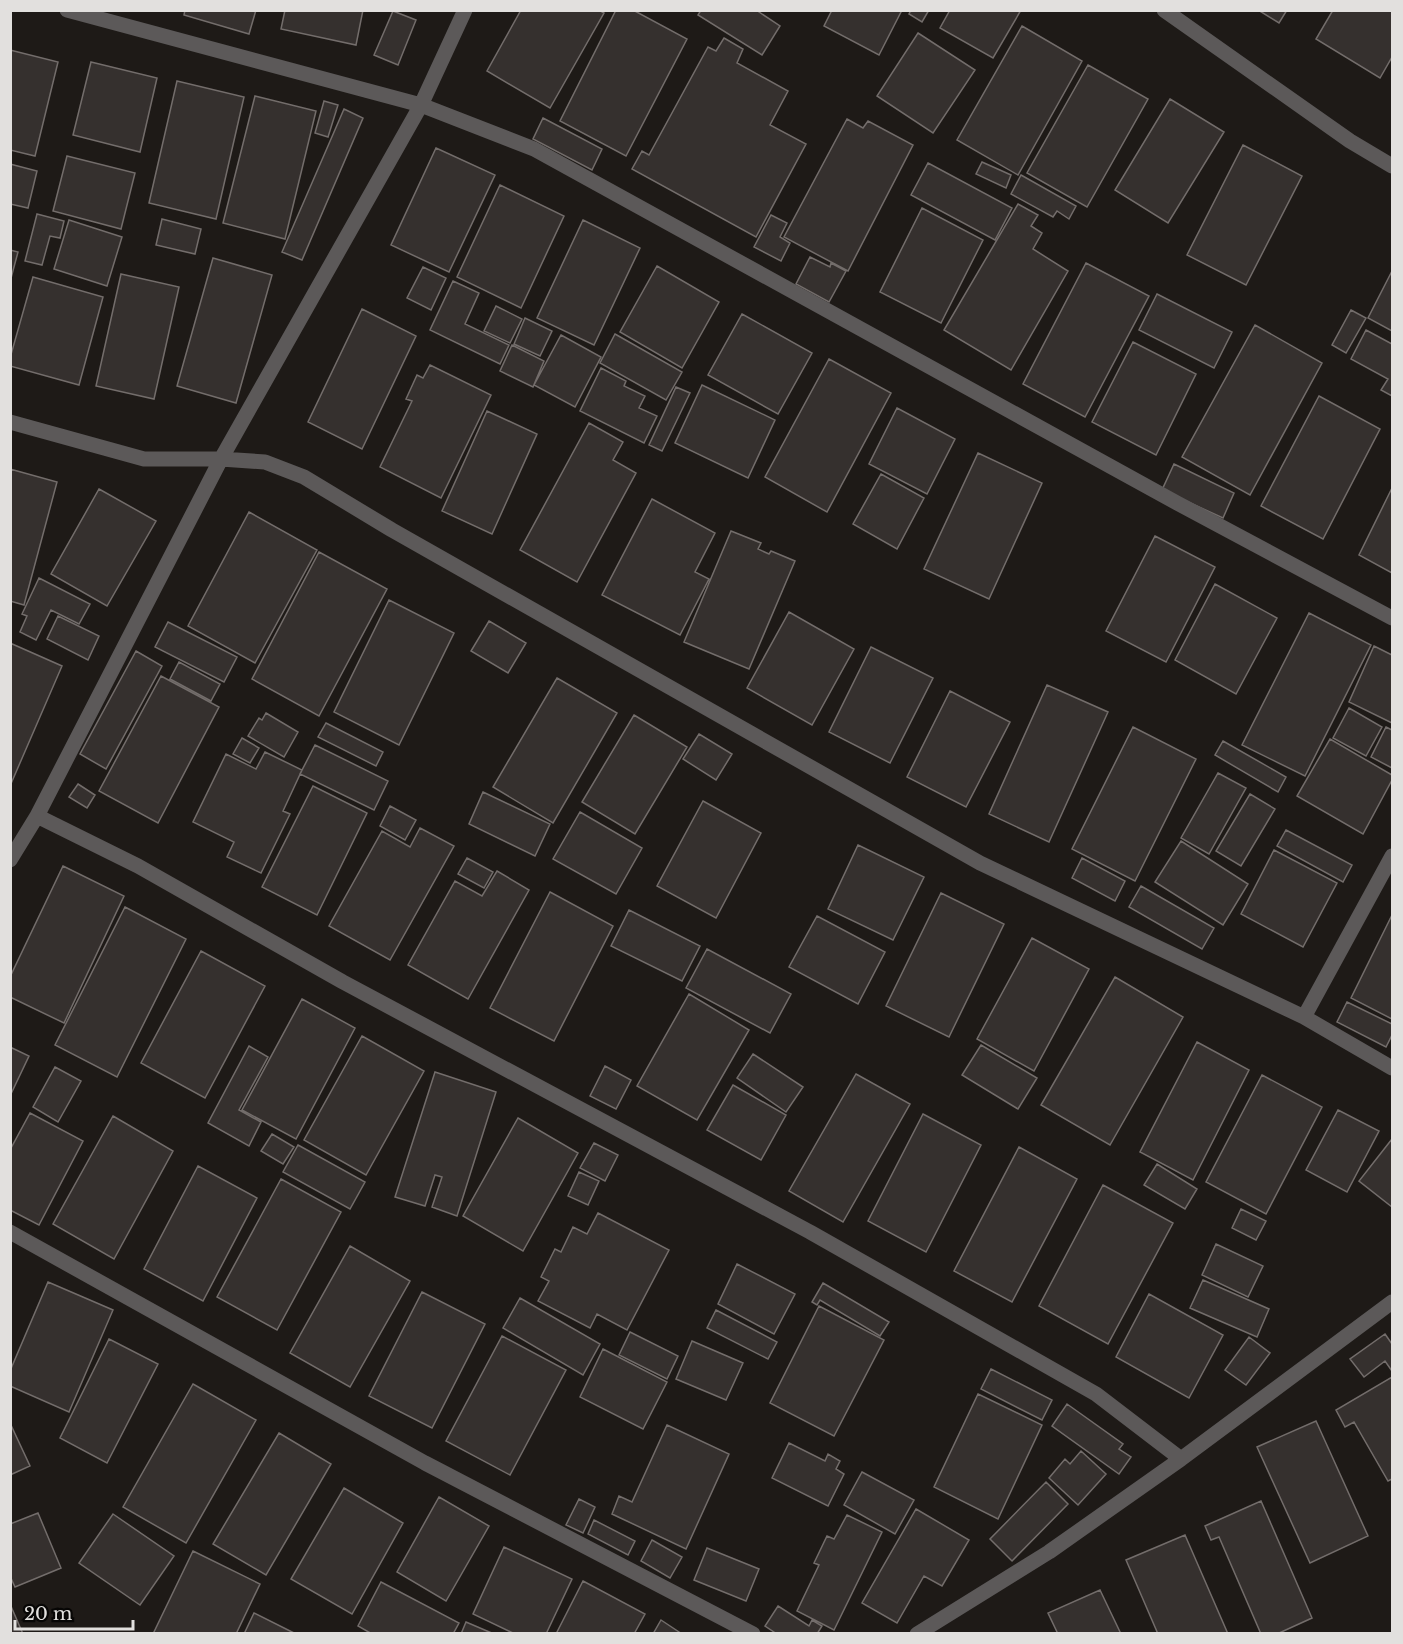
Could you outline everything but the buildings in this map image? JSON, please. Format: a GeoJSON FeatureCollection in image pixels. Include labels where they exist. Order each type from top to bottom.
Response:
{"type":"FeatureCollection","features":[{"type":"Feature","properties":{"kind":"street"},"geometry":{"type":"LineString","coordinates":[[67,10],[421,105],[534,149],[1177,503],[1392,618]]}},
{"type":"Feature","properties":{"kind":"street"},"geometry":{"type":"LineString","coordinates":[[13,850],[37,816],[221,459],[421,105],[465,10]]}},
{"type":"Feature","properties":{"kind":"street"},"geometry":{"type":"LineString","coordinates":[[1164,10],[1350,141],[1392,166]]}},
{"type":"Feature","properties":{"kind":"street"},"geometry":{"type":"LineString","coordinates":[[10,422],[144,459],[221,459],[265,462],[304,477],[392,530],[980,862],[1304,1017],[1392,1068]]}},
{"type":"Feature","properties":{"kind":"street"},"geometry":{"type":"LineString","coordinates":[[37,816],[138,866],[344,982],[810,1232],[1096,1394],[1182,1459]]}},
{"type":"Feature","properties":{"kind":"street"},"geometry":{"type":"LineString","coordinates":[[1304,1017],[1392,856]]}},
{"type":"Feature","properties":{"kind":"street"},"geometry":{"type":"LineString","coordinates":[[10,1232],[425,1463],[753,1634]]}},
{"type":"Feature","properties":{"kind":"street"},"geometry":{"type":"LineString","coordinates":[[916,1634],[1049,1552],[1182,1459],[1392,1302]]}}]}
